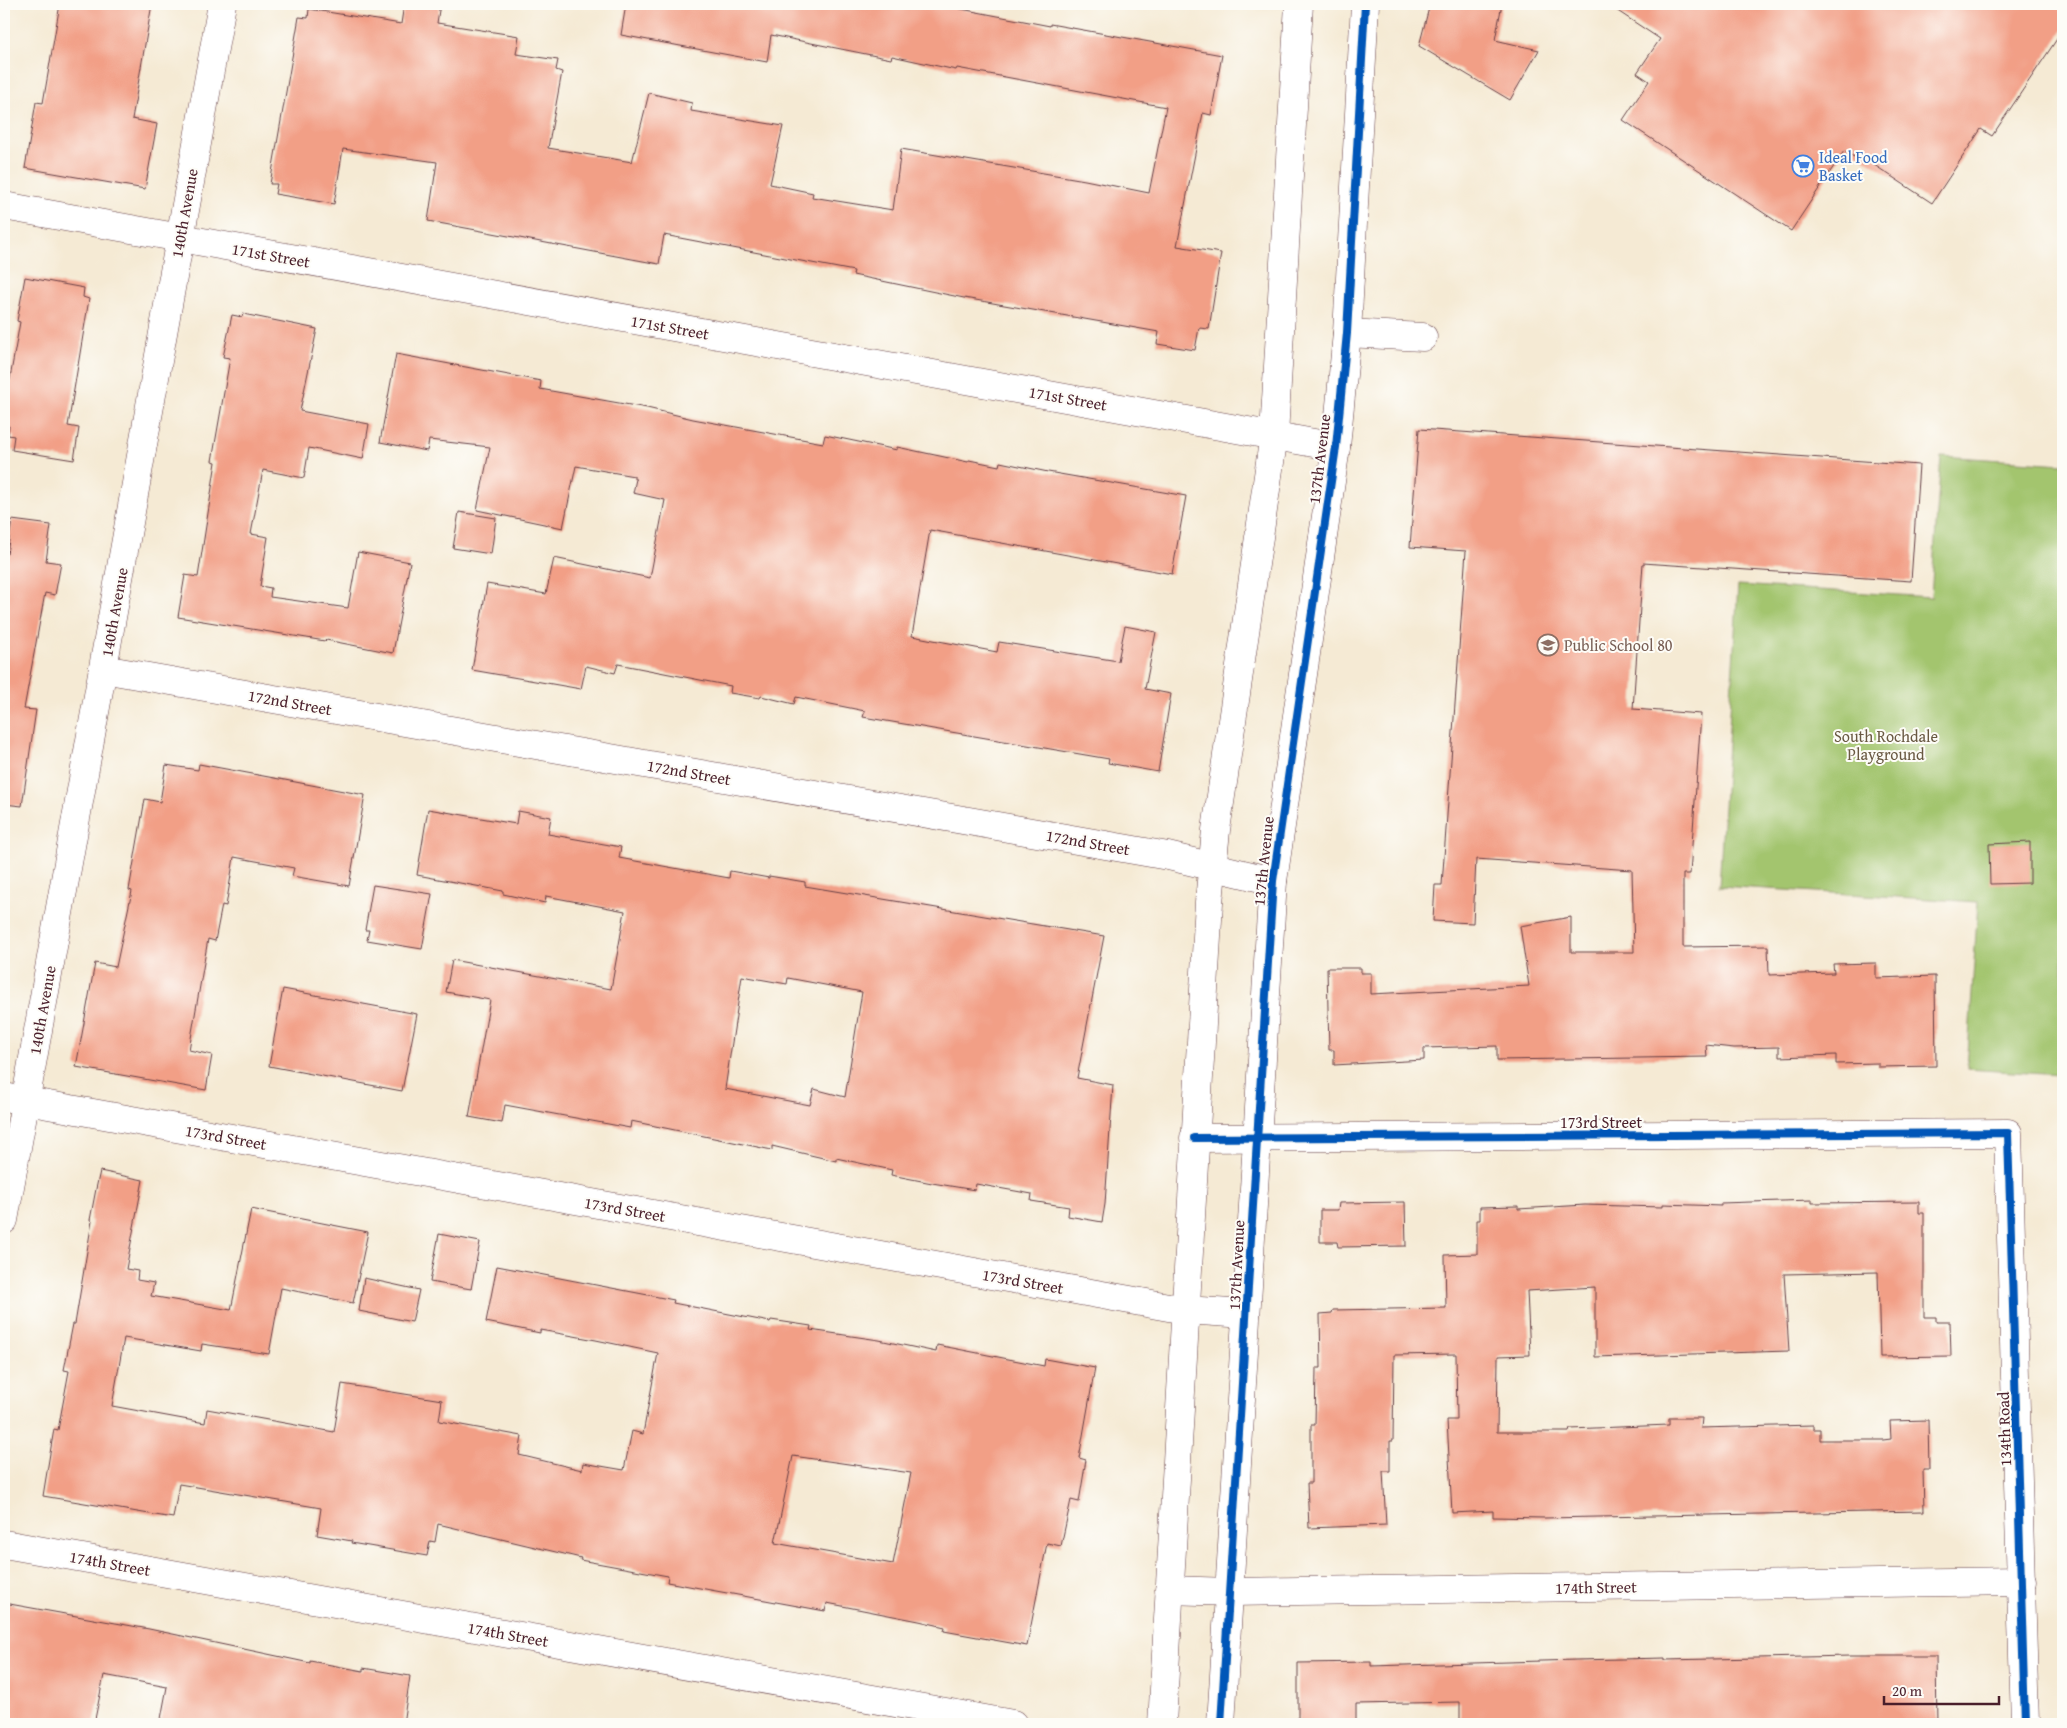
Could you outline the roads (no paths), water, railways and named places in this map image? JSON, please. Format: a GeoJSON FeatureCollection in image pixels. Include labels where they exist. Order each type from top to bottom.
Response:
{"type":"FeatureCollection","features":[{"type":"Feature","properties":{"kind":"street","name":"140th Avenue"},"geometry":{"type":"LineString","coordinates":[[4,1220],[15,1099],[103,669],[222,4]]}},
{"type":"Feature","properties":{"kind":"street"},"geometry":{"type":"LineString","coordinates":[[1162,1724],[1194,1138],[1212,865],[1274,435],[1299,4]]}},
{"type":"Feature","properties":{"kind":"street","name":"137th Avenue"},"geometry":{"type":"LineString","coordinates":[[1221,1724],[1273,881],[1336,447],[1347,333],[1365,4]]}},
{"type":"Feature","properties":{"kind":"street","name":"171st Street"},"geometry":{"type":"LineString","coordinates":[[4,206],[1336,447]]}},
{"type":"Feature","properties":{"kind":"street"},"geometry":{"type":"LineString","coordinates":[[1347,333],[1423,338]]}},
{"type":"Feature","properties":{"kind":"street","name":"172nd Street"},"geometry":{"type":"LineString","coordinates":[[103,669],[1158,854],[1212,865],[1273,881]]}},
{"type":"Feature","properties":{"kind":"street","name":"173rd Street"},"geometry":{"type":"LineString","coordinates":[[15,1099],[1185,1310],[1246,1314]]}},
{"type":"Feature","properties":{"kind":"street","name":"173rd Street"},"geometry":{"type":"LineString","coordinates":[[1194,1138],[2008,1133]]}},
{"type":"Feature","properties":{"kind":"street","name":"134th Road"},"geometry":{"type":"LineString","coordinates":[[2008,1133],[2026,1724]]}},
{"type":"Feature","properties":{"kind":"street","name":"174th Street"},"geometry":{"type":"LineString","coordinates":[[4,1544],[1013,1724]]}},
{"type":"Feature","properties":{"kind":"street","name":"174th Street"},"geometry":{"type":"LineString","coordinates":[[1169,1590],[1230,1592],[2022,1581]]}},
{"type":"Feature","properties":{"kind":"place","name":"Ideal Food Basket"},"geometry":{"type":"Point","coordinates":[1803,166]}},
{"type":"Feature","properties":{"kind":"place","name":"Public School 80"},"geometry":{"type":"Point","coordinates":[1548,645]}},
{"type":"Feature","properties":{"kind":"park label","name":"South Rochdale Playground"},"geometry":{"type":"Point","coordinates":[1886,745]}}]}
